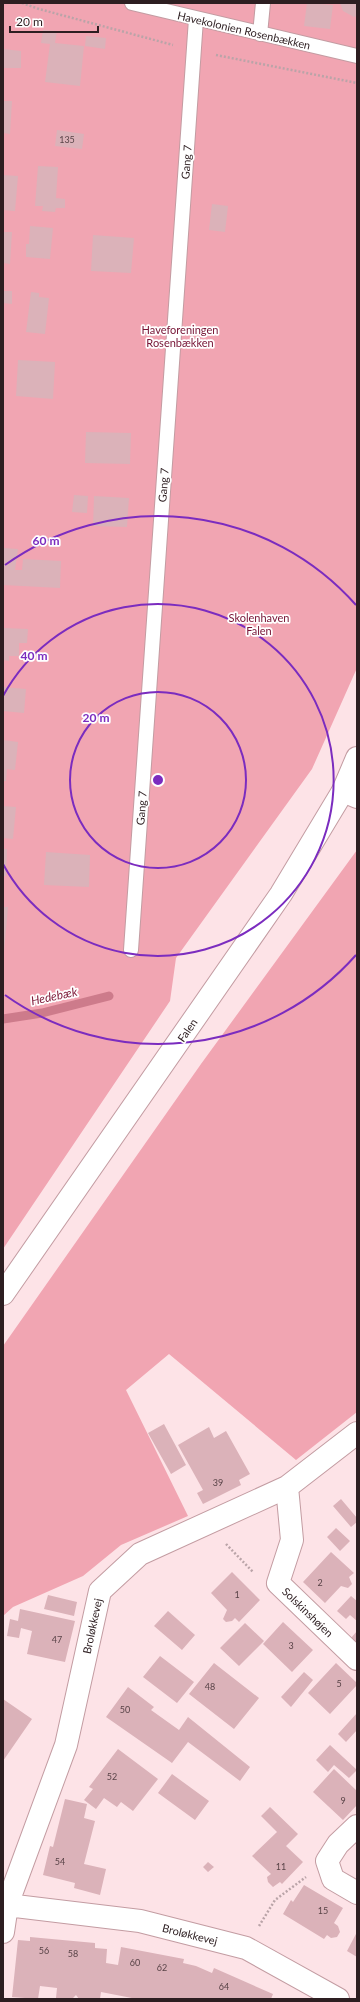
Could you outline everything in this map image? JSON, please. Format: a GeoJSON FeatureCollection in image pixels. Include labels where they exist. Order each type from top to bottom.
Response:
{"type":"FeatureCollection","features":[{"type":"Feature","properties":{"kind":"street","name":"Falen"},"geometry":{"type":"LineString","coordinates":[[3,1294],[350,794],[357,758]]}},
{"type":"Feature","properties":{"kind":"street","name":"Broløkkevej"},"geometry":{"type":"LineString","coordinates":[[3,1932],[7,1905],[66,1745],[100,1591],[140,1554],[287,1487],[357,1433]]}},
{"type":"Feature","properties":{"kind":"street","name":"Solskinshøjen"},"geometry":{"type":"LineString","coordinates":[[287,1487],[292,1540],[278,1583],[357,1659]]}},
{"type":"Feature","properties":{"kind":"street"},"geometry":{"type":"LineString","coordinates":[[357,1826],[338,1844],[327,1861],[333,1879],[357,1893]]}},
{"type":"Feature","properties":{"kind":"street","name":"Broløkkevej"},"geometry":{"type":"LineString","coordinates":[[7,1905],[140,1921],[246,1948],[338,1999]]}},
{"type":"Feature","properties":{"kind":"lane","name":"Havekolonien Rosenbækken"},"geometry":{"type":"LineString","coordinates":[[132,3],[357,56]]}},
{"type":"Feature","properties":{"kind":"lane"},"geometry":{"type":"LineString","coordinates":[[260,34],[263,3]]}},
{"type":"Feature","properties":{"kind":"lane","name":"Gang 7"},"geometry":{"type":"LineString","coordinates":[[131,950],[196,19]]}},
{"type":"Feature","properties":{"kind":"path"},"geometry":{"type":"LineString","coordinates":[[206,1525],[264,1582],[278,1583]]}},
{"type":"Feature","properties":{"kind":"path"},"geometry":{"type":"LineString","coordinates":[[246,1948],[275,1900],[327,1861]]}},
{"type":"Feature","properties":{"kind":"green space","name":"Haveforeningen Rosenbækken"},"geometry":{"type":"Polygon","coordinates":[[[3,3],[357,3],[357,668],[312,769],[176,958],[170,1001],[3,1249],[3,3]]]}},
{"type":"Feature","properties":{"kind":"green space"},"geometry":{"type":"Polygon","coordinates":[[[357,850],[357,1412],[296,1460],[169,1354],[126,1390],[188,1516],[121,1545],[83,1576],[13,1607],[3,1616],[3,1346],[201,1064],[357,850]]]}},
{"type":"Feature","properties":{"kind":"building"},"geometry":{"type":"Polygon","coordinates":[[[307,3],[333,5],[330,29],[304,26],[307,3]]]}},
{"type":"Feature","properties":{"kind":"building"},"geometry":{"type":"Polygon","coordinates":[[[340,3],[357,3],[357,16],[354,17],[343,11],[340,3]]]}},
{"type":"Feature","properties":{"kind":"building"},"geometry":{"type":"Polygon","coordinates":[[[43,30],[57,31],[55,43],[84,46],[80,86],[45,82],[50,44],[41,43],[43,30]]]}},
{"type":"Feature","properties":{"kind":"building"},"geometry":{"type":"Polygon","coordinates":[[[86,36],[106,38],[105,49],[85,46],[86,36]]]}},
{"type":"Feature","properties":{"kind":"building"},"geometry":{"type":"Polygon","coordinates":[[[3,49],[21,51],[21,68],[3,68],[3,49]]]}},
{"type":"Feature","properties":{"kind":"building"},"geometry":{"type":"Polygon","coordinates":[[[3,101],[12,101],[10,134],[3,133],[3,101]]]}},
{"type":"Feature","properties":{"kind":"building"},"geometry":{"type":"Polygon","coordinates":[[[57,130],[84,134],[82,149],[55,146],[57,130]]]}},
{"type":"Feature","properties":{"kind":"building"},"geometry":{"type":"Polygon","coordinates":[[[38,166],[58,167],[56,198],[65,199],[65,208],[56,208],[55,212],[42,211],[43,206],[35,206],[38,166]]]}},
{"type":"Feature","properties":{"kind":"building"},"geometry":{"type":"Polygon","coordinates":[[[3,175],[18,176],[15,211],[3,210],[3,175]]]}},
{"type":"Feature","properties":{"kind":"building"},"geometry":{"type":"Polygon","coordinates":[[[212,204],[228,206],[225,232],[209,230],[212,204]]]}},
{"type":"Feature","properties":{"kind":"building"},"geometry":{"type":"Polygon","coordinates":[[[30,226],[53,228],[50,259],[26,257],[26,244],[29,244],[30,226]]]}},
{"type":"Feature","properties":{"kind":"building"},"geometry":{"type":"Polygon","coordinates":[[[3,232],[12,232],[10,264],[3,263],[3,232]]]}},
{"type":"Feature","properties":{"kind":"building"},"geometry":{"type":"Polygon","coordinates":[[[93,235],[134,238],[131,273],[91,271],[93,235]]]}},
{"type":"Feature","properties":{"kind":"building"},"geometry":{"type":"Polygon","coordinates":[[[3,291],[12,291],[12,304],[3,303],[3,291]]]}},
{"type":"Feature","properties":{"kind":"building"},"geometry":{"type":"Polygon","coordinates":[[[31,292],[39,293],[39,297],[49,298],[45,334],[26,332],[31,292]]]}},
{"type":"Feature","properties":{"kind":"building"},"geometry":{"type":"Polygon","coordinates":[[[18,360],[55,362],[53,399],[16,396],[18,360]]]}},
{"type":"Feature","properties":{"kind":"building"},"geometry":{"type":"Polygon","coordinates":[[[86,432],[131,433],[130,464],[85,463],[86,432]]]}},
{"type":"Feature","properties":{"kind":"building"},"geometry":{"type":"Polygon","coordinates":[[[74,495],[88,496],[87,513],[72,512],[74,495]]]}},
{"type":"Feature","properties":{"kind":"building"},"geometry":{"type":"Polygon","coordinates":[[[94,496],[129,498],[127,527],[93,526],[94,496]]]}},
{"type":"Feature","properties":{"kind":"building"},"geometry":{"type":"Polygon","coordinates":[[[4,548],[18,549],[15,570],[22,570],[23,559],[61,561],[60,588],[3,585],[4,548]]]}},
{"type":"Feature","properties":{"kind":"building"},"geometry":{"type":"Polygon","coordinates":[[[4,628],[28,629],[27,643],[19,643],[19,656],[9,656],[9,661],[3,660],[4,628]]]}},
{"type":"Feature","properties":{"kind":"building"},"geometry":{"type":"Polygon","coordinates":[[[3,687],[26,689],[24,713],[3,711],[3,687]]]}},
{"type":"Feature","properties":{"kind":"building"},"geometry":{"type":"Polygon","coordinates":[[[3,740],[18,742],[15,770],[7,769],[6,781],[3,781],[3,740]]]}},
{"type":"Feature","properties":{"kind":"building"},"geometry":{"type":"Polygon","coordinates":[[[3,806],[16,807],[13,839],[3,838],[3,806]]]}},
{"type":"Feature","properties":{"kind":"building"},"geometry":{"type":"Polygon","coordinates":[[[3,849],[7,849],[6,876],[3,876],[3,849]]]}},
{"type":"Feature","properties":{"kind":"building"},"geometry":{"type":"Polygon","coordinates":[[[46,852],[90,855],[89,887],[44,885],[46,852]]]}},
{"type":"Feature","properties":{"kind":"building"},"geometry":{"type":"Polygon","coordinates":[[[3,907],[8,907],[4,952],[3,952],[3,907]]]}},
{"type":"Feature","properties":{"kind":"building"},"geometry":{"type":"Polygon","coordinates":[[[164,1424],[186,1465],[171,1474],[148,1433],[164,1424]]]}},
{"type":"Feature","properties":{"kind":"building"},"geometry":{"type":"Polygon","coordinates":[[[209,1427],[214,1438],[226,1431],[250,1474],[239,1480],[241,1485],[203,1504],[197,1493],[203,1490],[178,1445],[209,1427]]]}},
{"type":"Feature","properties":{"kind":"building"},"geometry":{"type":"Polygon","coordinates":[[[341,1499],[357,1518],[357,1522],[351,1527],[333,1506],[341,1499]]]}},
{"type":"Feature","properties":{"kind":"building"},"geometry":{"type":"Polygon","coordinates":[[[336,1528],[350,1541],[340,1551],[327,1537],[336,1528]]]}},
{"type":"Feature","properties":{"kind":"building"},"geometry":{"type":"Polygon","coordinates":[[[331,1552],[354,1573],[349,1577],[352,1584],[348,1588],[341,1586],[325,1603],[303,1582],[331,1552]]]}},
{"type":"Feature","properties":{"kind":"building"},"geometry":{"type":"Polygon","coordinates":[[[232,1572],[260,1600],[239,1622],[235,1618],[232,1621],[226,1622],[223,1619],[227,1610],[211,1593],[232,1572]]]}},
{"type":"Feature","properties":{"kind":"building"},"geometry":{"type":"Polygon","coordinates":[[[48,1595],[77,1602],[74,1616],[44,1609],[48,1595]]]}},
{"type":"Feature","properties":{"kind":"building"},"geometry":{"type":"Polygon","coordinates":[[[351,1596],[357,1601],[357,1621],[350,1615],[346,1619],[337,1611],[351,1596]]]}},
{"type":"Feature","properties":{"kind":"building"},"geometry":{"type":"Polygon","coordinates":[[[20,1609],[75,1621],[65,1662],[27,1654],[32,1631],[21,1628],[19,1638],[7,1636],[10,1619],[18,1621],[20,1609]]]}},
{"type":"Feature","properties":{"kind":"building"},"geometry":{"type":"Polygon","coordinates":[[[168,1611],[195,1635],[182,1650],[154,1626],[168,1611]]]}},
{"type":"Feature","properties":{"kind":"building"},"geometry":{"type":"Polygon","coordinates":[[[283,1622],[313,1650],[292,1672],[263,1644],[283,1622]]]}},
{"type":"Feature","properties":{"kind":"building"},"geometry":{"type":"Polygon","coordinates":[[[245,1623],[264,1641],[239,1666],[220,1648],[245,1623]]]}},
{"type":"Feature","properties":{"kind":"building"},"geometry":{"type":"Polygon","coordinates":[[[357,1631],[357,1644],[351,1638],[357,1631]]]}},
{"type":"Feature","properties":{"kind":"building"},"geometry":{"type":"Polygon","coordinates":[[[160,1656],[194,1682],[177,1703],[143,1677],[160,1656]]]}},
{"type":"Feature","properties":{"kind":"building"},"geometry":{"type":"Polygon","coordinates":[[[214,1663],[259,1698],[234,1729],[189,1694],[214,1663]]]}},
{"type":"Feature","properties":{"kind":"building"},"geometry":{"type":"Polygon","coordinates":[[[336,1663],[357,1683],[357,1685],[330,1714],[308,1693],[336,1663]]]}},
{"type":"Feature","properties":{"kind":"building"},"geometry":{"type":"Polygon","coordinates":[[[304,1672],[313,1680],[291,1707],[281,1697],[304,1672]]]}},
{"type":"Feature","properties":{"kind":"building"},"geometry":{"type":"Polygon","coordinates":[[[128,1687],[154,1707],[151,1710],[179,1730],[188,1717],[250,1767],[240,1781],[188,1742],[172,1763],[106,1717],[128,1687]]]}},
{"type":"Feature","properties":{"kind":"building"},"geometry":{"type":"Polygon","coordinates":[[[3,1699],[32,1719],[3,1761],[3,1699]]]}},
{"type":"Feature","properties":{"kind":"building"},"geometry":{"type":"Polygon","coordinates":[[[357,1713],[357,1730],[346,1742],[338,1734],[357,1713]]]}},
{"type":"Feature","properties":{"kind":"building"},"geometry":{"type":"Polygon","coordinates":[[[330,1745],[357,1770],[349,1778],[334,1765],[328,1772],[316,1760],[330,1745]]]}},
{"type":"Feature","properties":{"kind":"building"},"geometry":{"type":"Polygon","coordinates":[[[118,1749],[158,1779],[133,1811],[121,1802],[117,1807],[104,1798],[96,1809],[84,1800],[93,1789],[89,1787],[118,1749]]]}},
{"type":"Feature","properties":{"kind":"building"},"geometry":{"type":"Polygon","coordinates":[[[334,1769],[357,1791],[357,1805],[343,1820],[313,1792],[334,1769]]]}},
{"type":"Feature","properties":{"kind":"building"},"geometry":{"type":"Polygon","coordinates":[[[172,1774],[209,1801],[195,1820],[158,1793],[172,1774]]]}},
{"type":"Feature","properties":{"kind":"building"},"geometry":{"type":"Polygon","coordinates":[[[65,1799],[87,1804],[84,1818],[95,1821],[84,1864],[106,1869],[100,1895],[74,1888],[75,1883],[43,1875],[50,1846],[53,1847],[65,1799]]]}},
{"type":"Feature","properties":{"kind":"building"},"geometry":{"type":"Polygon","coordinates":[[[270,1807],[298,1834],[286,1846],[303,1862],[282,1884],[280,1882],[273,1887],[268,1882],[267,1877],[271,1874],[252,1856],[277,1832],[261,1816],[270,1807]]]}},
{"type":"Feature","properties":{"kind":"building"},"geometry":{"type":"Polygon","coordinates":[[[208,1862],[214,1867],[208,1872],[203,1867],[208,1862]]]}},
{"type":"Feature","properties":{"kind":"building"},"geometry":{"type":"Polygon","coordinates":[[[304,1885],[343,1908],[334,1923],[338,1926],[340,1932],[337,1937],[331,1938],[327,1935],[324,1939],[283,1914],[291,1900],[293,1902],[304,1885]]]}},
{"type":"Feature","properties":{"kind":"building"},"geometry":{"type":"Polygon","coordinates":[[[357,1932],[357,1957],[347,1951],[357,1932]]]}},
{"type":"Feature","properties":{"kind":"building"},"geometry":{"type":"Polygon","coordinates":[[[30,1937],[95,1943],[95,1948],[107,1949],[106,1963],[118,1965],[121,1947],[184,1959],[183,1963],[196,1966],[212,1973],[214,1968],[273,1994],[271,1999],[137,1999],[101,1992],[100,1999],[79,1999],[76,1995],[72,1999],[62,1999],[56,1998],[57,1988],[40,1986],[38,1999],[12,1997],[18,1940],[30,1941],[30,1937]]]}},
{"type":"Feature","properties":{"kind":"waterway","name":"Hedebæk"},"geometry":{"type":"LineString","coordinates":[[3,1019],[42,1013],[109,996]]}},
{"type":"Feature","properties":{"kind":"park label","name":"Skolenhaven Falen"},"geometry":{"type":"Point","coordinates":[259,623]}}]}
